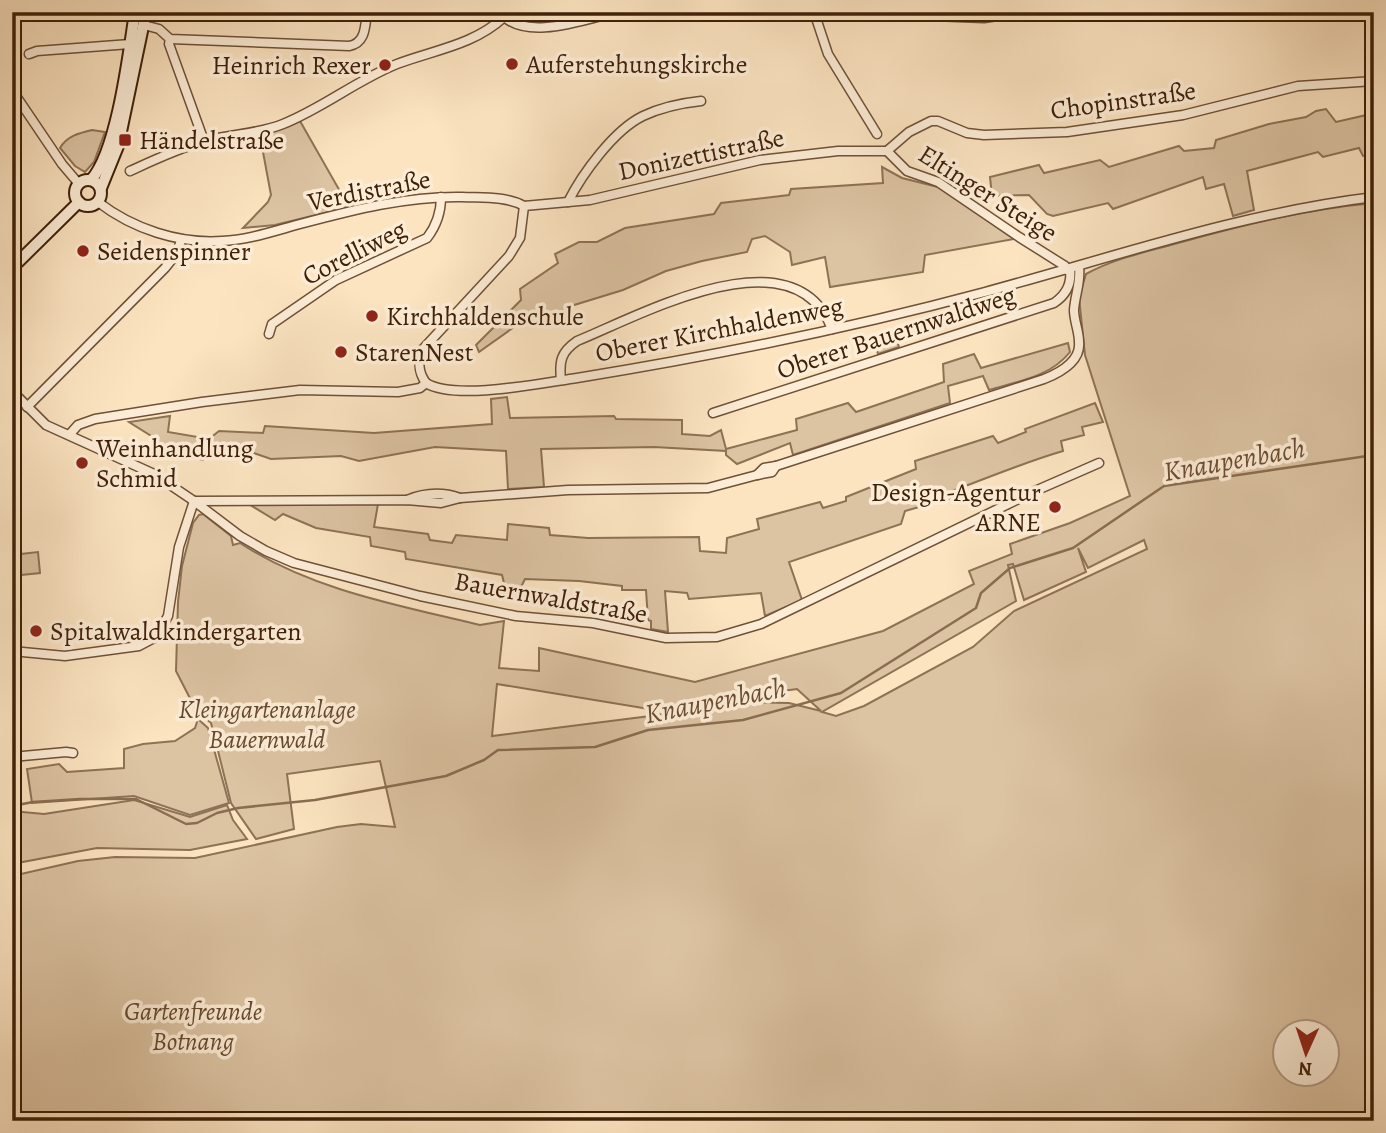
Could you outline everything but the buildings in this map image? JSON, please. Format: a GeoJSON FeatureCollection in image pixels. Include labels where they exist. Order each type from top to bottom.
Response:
{"type":"FeatureCollection","features":[{"type":"Feature","properties":{"kind":"main road"},"geometry":{"type":"LineString","coordinates":[[79,202],[75,191],[79,184],[91,180],[105,158],[113,134],[135,12]]}},
{"type":"Feature","properties":{"kind":"main road"},"geometry":{"type":"LineString","coordinates":[[79,202],[91,206],[98,202],[102,195],[101,188],[118,146],[146,12]]}},
{"type":"Feature","properties":{"kind":"main road"},"geometry":{"type":"LineString","coordinates":[[91,180],[101,188]]}},
{"type":"Feature","properties":{"kind":"main road"},"geometry":{"type":"LineString","coordinates":[[12,268],[79,202]]}},
{"type":"Feature","properties":{"kind":"street"},"geometry":{"type":"LineString","coordinates":[[170,40],[349,46],[360,40],[366,12]]}},
{"type":"Feature","properties":{"kind":"street"},"geometry":{"type":"LineString","coordinates":[[130,172],[167,154],[204,141],[279,126],[376,73],[491,30],[502,15],[517,25],[532,28],[616,12]]}},
{"type":"Feature","properties":{"kind":"street"},"geometry":{"type":"LineString","coordinates":[[814,12],[828,54],[877,134]]}},
{"type":"Feature","properties":{"kind":"street"},"geometry":{"type":"LineString","coordinates":[[828,12],[984,18],[1025,12]]}},
{"type":"Feature","properties":{"kind":"street"},"geometry":{"type":"LineString","coordinates":[[144,25],[159,29],[170,40],[204,141]]}},
{"type":"Feature","properties":{"kind":"street"},"geometry":{"type":"LineString","coordinates":[[29,54],[37,51],[130,44]]}},
{"type":"Feature","properties":{"kind":"street","name":"Chopinstraße"},"geometry":{"type":"LineString","coordinates":[[887,151],[909,132],[931,121],[938,121],[967,133],[984,135],[1067,132],[1183,115],[1298,86],[1374,80]]}},
{"type":"Feature","properties":{"kind":"street"},"geometry":{"type":"LineString","coordinates":[[12,90],[65,169],[79,184]]}},
{"type":"Feature","properties":{"kind":"street"},"geometry":{"type":"LineString","coordinates":[[568,202],[589,170],[620,133],[648,114],[701,101]]}},
{"type":"Feature","properties":{"kind":"street","name":"Donizettistraße"},"geometry":{"type":"LineString","coordinates":[[524,206],[590,200],[760,160],[838,151],[887,151]]}},
{"type":"Feature","properties":{"kind":"street","name":"Eltinger Steige"},"geometry":{"type":"LineString","coordinates":[[887,151],[907,171],[938,182],[1072,269]]}},
{"type":"Feature","properties":{"kind":"street","name":"Verdistraße"},"geometry":{"type":"LineString","coordinates":[[98,202],[154,232],[181,240],[231,241],[362,208],[441,197],[499,199],[524,206]]}},
{"type":"Feature","properties":{"kind":"street","name":"Corelliweg"},"geometry":{"type":"LineString","coordinates":[[269,334],[272,324],[335,280],[427,238],[435,228],[441,210],[441,197]]}},
{"type":"Feature","properties":{"kind":"street","name":"Oberer Kirchhaldenweg"},"geometry":{"type":"LineString","coordinates":[[70,434],[78,425],[96,419],[300,390],[398,392],[420,388],[426,383],[436,388],[492,390],[528,387],[692,358],[956,300],[1286,210],[1374,197]]}},
{"type":"Feature","properties":{"kind":"street"},"geometry":{"type":"LineString","coordinates":[[426,383],[419,370],[422,350],[509,256],[520,238],[524,206]]}},
{"type":"Feature","properties":{"kind":"street"},"geometry":{"type":"LineString","coordinates":[[27,407],[165,268],[177,253],[181,240]]}},
{"type":"Feature","properties":{"kind":"street"},"geometry":{"type":"LineString","coordinates":[[12,651],[65,656],[139,646],[156,637],[168,616],[179,547],[194,501],[407,500],[568,490],[708,488],[757,475],[764,468],[1044,379],[1073,360],[1079,347],[1074,309],[1081,277],[1072,269]]}},
{"type":"Feature","properties":{"kind":"street","name":"Oberer Bauernwaldweg"},"geometry":{"type":"LineString","coordinates":[[713,413],[1054,303],[1070,284],[1072,269]]}},
{"type":"Feature","properties":{"kind":"street"},"geometry":{"type":"LineString","coordinates":[[561,380],[561,357],[577,341],[688,294],[713,287],[760,283],[801,291],[817,302],[826,313],[832,329]]}},
{"type":"Feature","properties":{"kind":"street","name":"Bauernwaldstraße"},"geometry":{"type":"LineString","coordinates":[[12,391],[46,425],[154,474],[266,551],[294,564],[516,617],[593,624],[666,638],[700,639],[740,632],[761,624],[1035,491],[1099,463]]}},
{"type":"Feature","properties":{"kind":"street"},"geometry":{"type":"LineString","coordinates":[[213,516],[220,499]]}},
{"type":"Feature","properties":{"kind":"street"},"geometry":{"type":"LineString","coordinates":[[12,757],[66,751],[74,753]]}},
{"type":"Feature","properties":{"kind":"green space"},"geometry":{"type":"Polygon","coordinates":[[[1326,109],[1336,122],[1371,114],[1374,122],[1374,154],[1363,156],[1359,148],[1323,157],[1318,152],[1247,171],[1254,210],[1233,216],[1224,184],[1206,189],[1203,177],[1113,209],[1108,203],[1053,216],[1047,214],[1029,195],[992,196],[990,177],[1039,165],[1044,173],[1100,160],[1109,167],[1179,146],[1184,151],[1214,148],[1216,140],[1269,124],[1306,117],[1326,109]]]}},
{"type":"Feature","properties":{"kind":"green space"},"geometry":{"type":"Polygon","coordinates":[[[300,121],[349,207],[275,225],[243,228],[268,202],[271,195],[260,136],[300,121]]]}},
{"type":"Feature","properties":{"kind":"green space"},"geometry":{"type":"Polygon","coordinates":[[[92,130],[105,132],[94,162],[85,172],[75,166],[60,148],[70,138],[92,130]]]}},
{"type":"Feature","properties":{"kind":"green space"},"geometry":{"type":"Polygon","coordinates":[[[882,167],[902,178],[942,188],[1014,239],[925,255],[923,272],[830,287],[825,257],[792,265],[790,252],[765,236],[752,239],[747,252],[666,271],[623,290],[571,306],[539,322],[531,315],[479,352],[476,345],[521,300],[520,289],[558,263],[555,254],[579,242],[597,242],[625,228],[714,214],[721,203],[789,195],[791,189],[883,183],[882,167]]]}},
{"type":"Feature","properties":{"kind":"green space"},"geometry":{"type":"Polygon","coordinates":[[[1374,203],[1374,1121],[12,1121],[12,876],[78,861],[115,857],[195,858],[337,827],[361,824],[395,827],[380,761],[287,774],[294,829],[256,839],[231,803],[211,723],[196,710],[176,671],[182,566],[193,523],[199,515],[203,514],[231,536],[233,545],[240,543],[296,573],[326,584],[387,603],[480,625],[504,621],[499,668],[539,671],[539,648],[695,682],[883,631],[974,584],[969,571],[1012,554],[1010,544],[1070,523],[1130,496],[1085,355],[1079,297],[1086,274],[1131,256],[1226,230],[1299,214],[1374,203]],[[1144,540],[1088,568],[1078,548],[1086,572],[1024,600],[1013,564],[1008,565],[1016,601],[822,712],[836,716],[864,706],[973,647],[1014,611],[1147,549],[1144,540]],[[497,684],[492,736],[658,715],[718,702],[789,703],[821,711],[797,689],[649,709],[497,684]]]}},
{"type":"Feature","properties":{"kind":"green space"},"geometry":{"type":"Polygon","coordinates":[[[894,331],[899,347],[878,354],[873,337],[894,331]]]}},
{"type":"Feature","properties":{"kind":"green space"},"geometry":{"type":"Polygon","coordinates":[[[1068,343],[1070,352],[1043,373],[989,390],[983,376],[948,386],[950,403],[793,455],[790,443],[737,464],[726,455],[726,451],[654,447],[541,449],[544,487],[508,489],[506,451],[435,447],[359,461],[341,456],[271,459],[239,448],[231,457],[205,453],[203,460],[166,449],[156,439],[129,422],[170,416],[168,432],[209,439],[219,431],[263,433],[265,426],[374,433],[492,424],[491,399],[507,397],[510,418],[614,416],[616,419],[682,420],[682,434],[710,436],[721,430],[726,449],[797,430],[796,419],[848,403],[856,412],[944,382],[943,364],[974,354],[981,368],[1068,343]]]}},
{"type":"Feature","properties":{"kind":"green space"},"geometry":{"type":"Polygon","coordinates":[[[1095,403],[1103,422],[1082,427],[1084,435],[1061,441],[1063,451],[952,491],[951,498],[905,511],[901,524],[789,562],[802,600],[765,616],[761,593],[689,599],[687,593],[665,591],[668,632],[651,629],[646,590],[622,590],[622,586],[579,581],[525,579],[520,589],[505,587],[502,575],[406,559],[405,552],[371,546],[370,537],[316,528],[283,514],[275,520],[247,503],[378,504],[374,527],[428,534],[430,540],[452,543],[456,535],[507,540],[508,524],[549,528],[550,535],[588,538],[699,537],[700,551],[726,553],[727,538],[759,529],[757,519],[820,502],[823,508],[846,501],[846,497],[916,469],[915,461],[993,436],[998,443],[1026,432],[1025,429],[1095,403]]]}},
{"type":"Feature","properties":{"kind":"green space"},"geometry":{"type":"Polygon","coordinates":[[[38,552],[40,573],[12,576],[12,555],[38,552]]]}},
{"type":"Feature","properties":{"kind":"green space"},"geometry":{"type":"Polygon","coordinates":[[[198,719],[208,728],[229,803],[190,815],[134,796],[32,803],[27,769],[59,764],[67,772],[124,768],[124,749],[175,741],[195,728],[198,719]]]}},
{"type":"Feature","properties":{"kind":"green space"},"geometry":{"type":"Polygon","coordinates":[[[134,800],[190,817],[227,805],[233,820],[247,839],[190,850],[97,848],[12,864],[12,811],[44,814],[134,800]]]}},
{"type":"Feature","properties":{"kind":"waterway","name":"Knaupenbach"},"geometry":{"type":"LineString","coordinates":[[12,806],[80,799],[136,799],[186,824],[197,823],[217,813],[238,808],[315,800],[446,776],[484,760],[498,750],[595,747],[648,730],[743,720],[841,693],[976,608],[981,593],[1010,568],[1073,548],[1164,486],[1374,455]]}},
{"type":"Feature","properties":{"kind":"place","name":"Auferstehungskirche"},"geometry":{"type":"Point","coordinates":[512,64]}},
{"type":"Feature","properties":{"kind":"place","name":"Heinrich Rexer"},"geometry":{"type":"Point","coordinates":[385,65]}},
{"type":"Feature","properties":{"kind":"place","name":"Händelstraße"},"geometry":{"type":"Point","coordinates":[125,140]}},
{"type":"Feature","properties":{"kind":"place","name":"Seidenspinner"},"geometry":{"type":"Point","coordinates":[83,251]}},
{"type":"Feature","properties":{"kind":"place","name":"Kirchhaldenschule"},"geometry":{"type":"Point","coordinates":[372,316]}},
{"type":"Feature","properties":{"kind":"place","name":"StarenNest"},"geometry":{"type":"Point","coordinates":[341,352]}},
{"type":"Feature","properties":{"kind":"place","name":"Weinhandlung Schmid"},"geometry":{"type":"Point","coordinates":[82,463]}},
{"type":"Feature","properties":{"kind":"place","name":"Design-Agentur ARNE"},"geometry":{"type":"Point","coordinates":[1055,507]}},
{"type":"Feature","properties":{"kind":"place","name":"Spitalwaldkindergarten"},"geometry":{"type":"Point","coordinates":[36,631]}},
{"type":"Feature","properties":{"kind":"park label","name":"Kleingartenanlage Bauernwald"},"geometry":{"type":"Point","coordinates":[267,724]}},
{"type":"Feature","properties":{"kind":"park label","name":"Gartenfreunde Botnang"},"geometry":{"type":"Point","coordinates":[193,1026]}}]}
